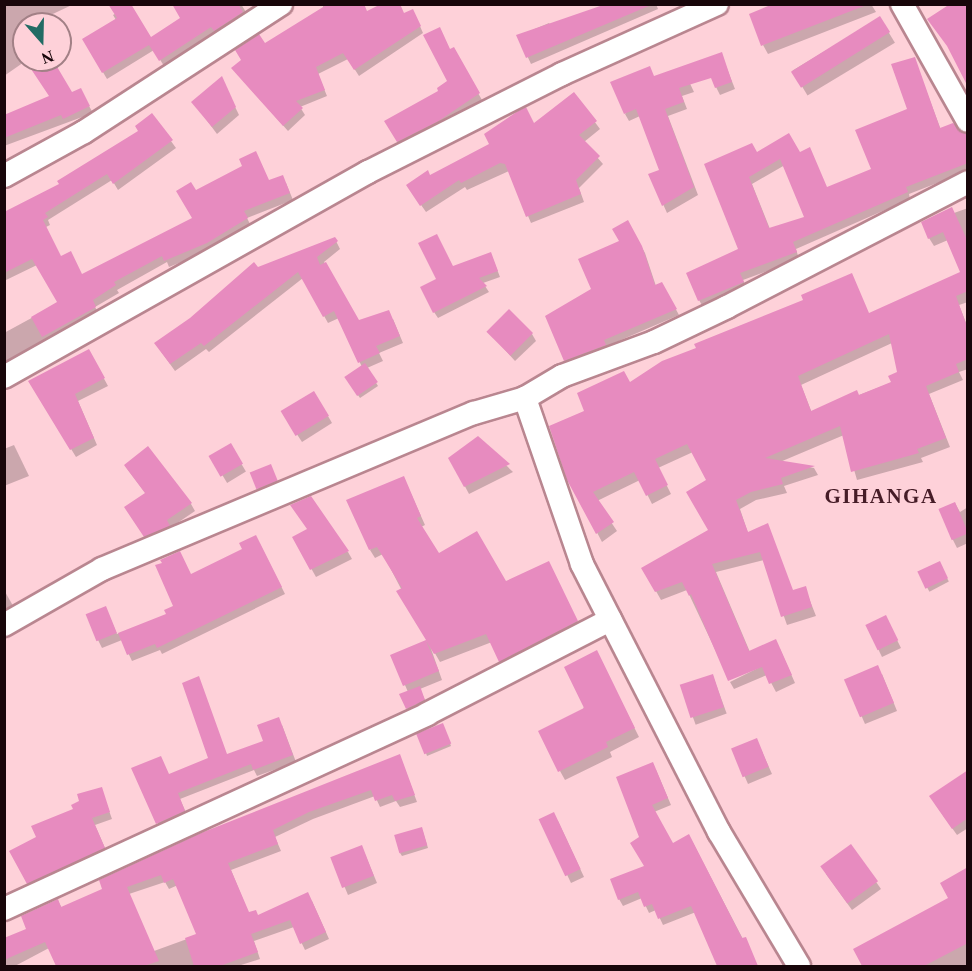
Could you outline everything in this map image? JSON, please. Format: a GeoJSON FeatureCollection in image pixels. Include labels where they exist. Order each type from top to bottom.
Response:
{"type":"FeatureCollection","features":[{"type":"Feature","properties":{"kind":"street"},"geometry":{"type":"LineString","coordinates":[[4,176],[84,132],[281,4]]}},
{"type":"Feature","properties":{"kind":"street"},"geometry":{"type":"LineString","coordinates":[[4,377],[368,172],[562,74],[717,4]]}},
{"type":"Feature","properties":{"kind":"street"},"geometry":{"type":"LineString","coordinates":[[902,4],[968,121]]}},
{"type":"Feature","properties":{"kind":"street"},"geometry":{"type":"LineString","coordinates":[[4,625],[102,569],[474,413],[525,398],[562,376],[654,342],[727,308],[968,182]]}},
{"type":"Feature","properties":{"kind":"street"},"geometry":{"type":"LineString","coordinates":[[525,398],[582,564],[719,832],[799,966]]}},
{"type":"Feature","properties":{"kind":"street"},"geometry":{"type":"LineString","coordinates":[[4,909],[427,714],[610,620]]}},
{"type":"Feature","properties":{"kind":"building"},"geometry":{"type":"Polygon","coordinates":[[[108,4],[131,4],[151,37],[180,18],[172,4],[238,4],[243,12],[214,31],[211,27],[159,61],[149,45],[102,73],[82,39],[117,18],[108,4]]]}},
{"type":"Feature","properties":{"kind":"building"},"geometry":{"type":"Polygon","coordinates":[[[328,4],[364,4],[367,11],[381,4],[400,4],[404,13],[413,9],[421,26],[354,70],[343,53],[316,67],[325,90],[296,101],[303,108],[283,126],[231,68],[241,60],[235,50],[259,34],[265,43],[328,4]]]}},
{"type":"Feature","properties":{"kind":"building"},"geometry":{"type":"Polygon","coordinates":[[[606,4],[651,5],[526,58],[516,35],[606,4]]]}},
{"type":"Feature","properties":{"kind":"building"},"geometry":{"type":"Polygon","coordinates":[[[773,4],[863,4],[864,6],[761,46],[749,14],[773,4]]]}},
{"type":"Feature","properties":{"kind":"building"},"geometry":{"type":"Polygon","coordinates":[[[950,4],[968,4],[968,87],[947,46],[927,19],[950,4]]]}},
{"type":"Feature","properties":{"kind":"building"},"geometry":{"type":"Polygon","coordinates":[[[880,16],[890,32],[801,88],[791,72],[880,16]]]}},
{"type":"Feature","properties":{"kind":"building"},"geometry":{"type":"Polygon","coordinates":[[[440,27],[450,49],[454,47],[480,93],[437,122],[397,142],[384,121],[438,91],[437,88],[447,81],[423,35],[440,27]]]}},
{"type":"Feature","properties":{"kind":"building"},"geometry":{"type":"Polygon","coordinates":[[[722,52],[732,82],[715,88],[711,78],[679,88],[684,102],[665,109],[694,187],[662,206],[648,174],[659,170],[636,109],[624,114],[610,82],[650,66],[654,76],[722,52]]]}},
{"type":"Feature","properties":{"kind":"building"},"geometry":{"type":"Polygon","coordinates":[[[915,57],[940,128],[953,123],[968,134],[968,163],[906,187],[908,192],[793,242],[797,252],[740,273],[744,282],[698,301],[686,273],[738,249],[704,164],[752,143],[757,152],[789,133],[800,152],[810,147],[827,187],[871,169],[855,130],[907,109],[891,64],[915,57]],[[780,159],[749,177],[769,228],[804,217],[780,159]]]}},
{"type":"Feature","properties":{"kind":"building"},"geometry":{"type":"Polygon","coordinates":[[[33,72],[60,72],[72,92],[81,88],[90,106],[63,119],[61,115],[4,138],[4,115],[49,96],[33,72]]]}},
{"type":"Feature","properties":{"kind":"building"},"geometry":{"type":"Polygon","coordinates":[[[222,76],[236,107],[212,127],[191,102],[222,76]]]}},
{"type":"Feature","properties":{"kind":"building"},"geometry":{"type":"Polygon","coordinates":[[[574,92],[597,121],[579,135],[600,156],[576,180],[581,194],[526,217],[505,164],[500,163],[461,183],[459,180],[420,206],[406,185],[428,170],[430,175],[489,144],[484,134],[518,111],[526,107],[534,123],[574,92]]]}},
{"type":"Feature","properties":{"kind":"building"},"geometry":{"type":"Polygon","coordinates":[[[152,113],[173,140],[113,184],[107,174],[45,213],[48,217],[43,220],[61,256],[71,251],[82,274],[192,218],[176,191],[191,182],[196,190],[242,166],[239,159],[256,151],[269,180],[283,175],[290,193],[244,211],[248,218],[207,243],[164,261],[162,256],[114,282],[116,285],[93,300],[96,307],[42,337],[31,317],[57,302],[32,259],[4,273],[4,212],[59,184],[57,181],[138,131],[135,126],[152,113]]]}},
{"type":"Feature","properties":{"kind":"building"},"geometry":{"type":"Polygon","coordinates":[[[952,207],[968,242],[968,291],[956,296],[968,329],[968,359],[956,364],[959,372],[926,386],[946,438],[917,449],[919,453],[851,472],[840,426],[765,458],[815,466],[781,478],[783,484],[751,492],[736,500],[748,532],[768,523],[793,590],[806,586],[812,607],[781,617],[760,552],[712,564],[749,651],[776,639],[792,675],[769,684],[762,667],[728,681],[691,594],[689,596],[682,582],[655,592],[641,568],[708,530],[686,492],[706,480],[687,444],[655,459],[668,485],[646,496],[634,472],[593,492],[614,522],[596,534],[567,480],[549,426],[584,411],[577,393],[624,371],[630,382],[662,361],[696,348],[694,344],[803,300],[801,295],[852,273],[869,313],[960,272],[943,232],[928,239],[921,222],[952,207]],[[889,334],[798,376],[811,411],[857,390],[859,395],[891,382],[888,376],[897,372],[889,334]]]}},
{"type":"Feature","properties":{"kind":"building"},"geometry":{"type":"Polygon","coordinates":[[[628,220],[642,246],[655,285],[662,282],[677,309],[604,340],[606,345],[564,361],[545,316],[591,289],[578,259],[619,241],[612,229],[628,220]]]}},
{"type":"Feature","properties":{"kind":"building"},"geometry":{"type":"Polygon","coordinates":[[[437,234],[453,266],[491,252],[498,271],[479,278],[487,286],[433,313],[420,287],[436,279],[418,243],[437,234]]]}},
{"type":"Feature","properties":{"kind":"building"},"geometry":{"type":"Polygon","coordinates":[[[335,237],[338,241],[317,257],[320,265],[326,262],[359,320],[389,310],[400,336],[376,346],[380,353],[358,363],[334,311],[323,317],[298,272],[204,346],[201,343],[170,364],[154,343],[190,318],[254,262],[258,267],[335,237]]]}},
{"type":"Feature","properties":{"kind":"building"},"geometry":{"type":"Polygon","coordinates":[[[509,309],[533,333],[510,356],[486,332],[509,309]]]}},
{"type":"Feature","properties":{"kind":"building"},"geometry":{"type":"Polygon","coordinates":[[[89,349],[105,378],[75,394],[94,438],[70,450],[28,381],[89,349]]]}},
{"type":"Feature","properties":{"kind":"building"},"geometry":{"type":"Polygon","coordinates":[[[365,363],[378,382],[357,396],[344,377],[365,363]]]}},
{"type":"Feature","properties":{"kind":"building"},"geometry":{"type":"Polygon","coordinates":[[[314,391],[329,416],[296,436],[281,411],[314,391]]]}},
{"type":"Feature","properties":{"kind":"building"},"geometry":{"type":"Polygon","coordinates":[[[478,436],[510,464],[464,487],[448,458],[478,436]]]}},
{"type":"Feature","properties":{"kind":"building"},"geometry":{"type":"Polygon","coordinates":[[[231,443],[243,464],[220,477],[208,456],[231,443]]]}},
{"type":"Feature","properties":{"kind":"building"},"geometry":{"type":"Polygon","coordinates":[[[148,446],[192,503],[167,520],[170,526],[144,537],[124,507],[145,493],[124,465],[148,446]]]}},
{"type":"Feature","properties":{"kind":"building"},"geometry":{"type":"Polygon","coordinates":[[[271,464],[278,481],[256,489],[250,473],[271,464]]]}},
{"type":"Feature","properties":{"kind":"building"},"geometry":{"type":"Polygon","coordinates":[[[404,476],[421,516],[417,518],[439,553],[477,531],[506,581],[549,561],[578,621],[499,662],[486,634],[434,654],[426,641],[439,671],[403,686],[390,655],[426,640],[396,591],[402,588],[377,547],[369,550],[346,500],[404,476]]]}},
{"type":"Feature","properties":{"kind":"building"},"geometry":{"type":"Polygon","coordinates":[[[311,496],[349,551],[310,570],[292,537],[307,529],[290,505],[311,496]]]}},
{"type":"Feature","properties":{"kind":"building"},"geometry":{"type":"Polygon","coordinates":[[[955,502],[968,533],[952,540],[938,509],[955,502]]]}},
{"type":"Feature","properties":{"kind":"building"},"geometry":{"type":"Polygon","coordinates":[[[256,535],[282,587],[157,648],[155,644],[127,655],[118,633],[166,614],[164,610],[173,606],[155,565],[162,563],[160,560],[180,551],[191,574],[242,549],[239,543],[256,535]]]}},
{"type":"Feature","properties":{"kind":"building"},"geometry":{"type":"Polygon","coordinates":[[[940,561],[948,578],[925,589],[917,572],[940,561]]]}},
{"type":"Feature","properties":{"kind":"building"},"geometry":{"type":"Polygon","coordinates":[[[106,606],[117,633],[96,641],[86,614],[106,606]]]}},
{"type":"Feature","properties":{"kind":"building"},"geometry":{"type":"Polygon","coordinates":[[[886,615],[898,640],[878,650],[865,625],[886,615]]]}},
{"type":"Feature","properties":{"kind":"building"},"geometry":{"type":"Polygon","coordinates":[[[597,650],[635,728],[606,742],[608,747],[558,772],[538,731],[584,708],[564,667],[597,650]]]}},
{"type":"Feature","properties":{"kind":"building"},"geometry":{"type":"Polygon","coordinates":[[[878,665],[894,703],[860,717],[844,679],[878,665]]]}},
{"type":"Feature","properties":{"kind":"building"},"geometry":{"type":"Polygon","coordinates":[[[713,674],[724,707],[691,718],[680,685],[713,674]]]}},
{"type":"Feature","properties":{"kind":"building"},"geometry":{"type":"Polygon","coordinates":[[[199,676],[227,754],[263,741],[257,725],[279,717],[293,755],[253,770],[251,764],[178,793],[185,811],[156,824],[131,768],[161,756],[169,774],[208,758],[182,683],[199,676]]]}},
{"type":"Feature","properties":{"kind":"building"},"geometry":{"type":"Polygon","coordinates":[[[420,686],[425,700],[406,709],[399,694],[420,686]]]}},
{"type":"Feature","properties":{"kind":"building"},"geometry":{"type":"Polygon","coordinates":[[[443,723],[451,743],[424,754],[416,734],[443,723]]]}},
{"type":"Feature","properties":{"kind":"building"},"geometry":{"type":"Polygon","coordinates":[[[757,738],[769,767],[743,777],[731,748],[757,738]]]}},
{"type":"Feature","properties":{"kind":"building"},"geometry":{"type":"Polygon","coordinates":[[[400,754],[415,795],[395,801],[392,795],[375,801],[371,790],[309,812],[273,830],[278,844],[228,863],[249,912],[256,910],[258,915],[308,892],[326,932],[300,944],[290,920],[251,934],[258,952],[220,966],[194,966],[185,938],[196,934],[173,879],[164,883],[161,875],[127,887],[159,961],[144,966],[56,966],[45,942],[4,960],[4,938],[26,929],[21,916],[58,899],[61,907],[102,889],[99,880],[201,833],[400,754]]]}},
{"type":"Feature","properties":{"kind":"building"},"geometry":{"type":"Polygon","coordinates":[[[653,762],[668,798],[652,805],[673,843],[689,834],[742,938],[746,937],[758,966],[717,966],[691,906],[658,919],[652,904],[644,907],[638,892],[618,900],[610,879],[644,866],[630,843],[639,837],[616,777],[653,762]]]}},
{"type":"Feature","properties":{"kind":"building"},"geometry":{"type":"Polygon","coordinates":[[[968,770],[968,818],[952,829],[929,796],[968,770]]]}},
{"type":"Feature","properties":{"kind":"building"},"geometry":{"type":"Polygon","coordinates":[[[102,787],[110,812],[92,818],[105,848],[27,884],[9,851],[36,837],[31,826],[73,809],[71,805],[79,801],[77,794],[102,787]]]}},
{"type":"Feature","properties":{"kind":"building"},"geometry":{"type":"Polygon","coordinates":[[[554,812],[581,869],[565,876],[539,819],[554,812]]]}},
{"type":"Feature","properties":{"kind":"building"},"geometry":{"type":"Polygon","coordinates":[[[422,827],[427,845],[399,853],[394,835],[422,827]]]}},
{"type":"Feature","properties":{"kind":"building"},"geometry":{"type":"Polygon","coordinates":[[[851,844],[878,881],[847,904],[820,866],[851,844]]]}},
{"type":"Feature","properties":{"kind":"building"},"geometry":{"type":"Polygon","coordinates":[[[362,845],[374,876],[342,888],[330,857],[362,845]]]}},
{"type":"Feature","properties":{"kind":"building"},"geometry":{"type":"Polygon","coordinates":[[[968,867],[968,943],[924,966],[862,966],[853,949],[948,898],[940,883],[968,867]]]}},
{"type":"Feature","properties":{"kind":"district","name":"GIHANGA"},"geometry":{"type":"Point","coordinates":[881,496]}}]}
